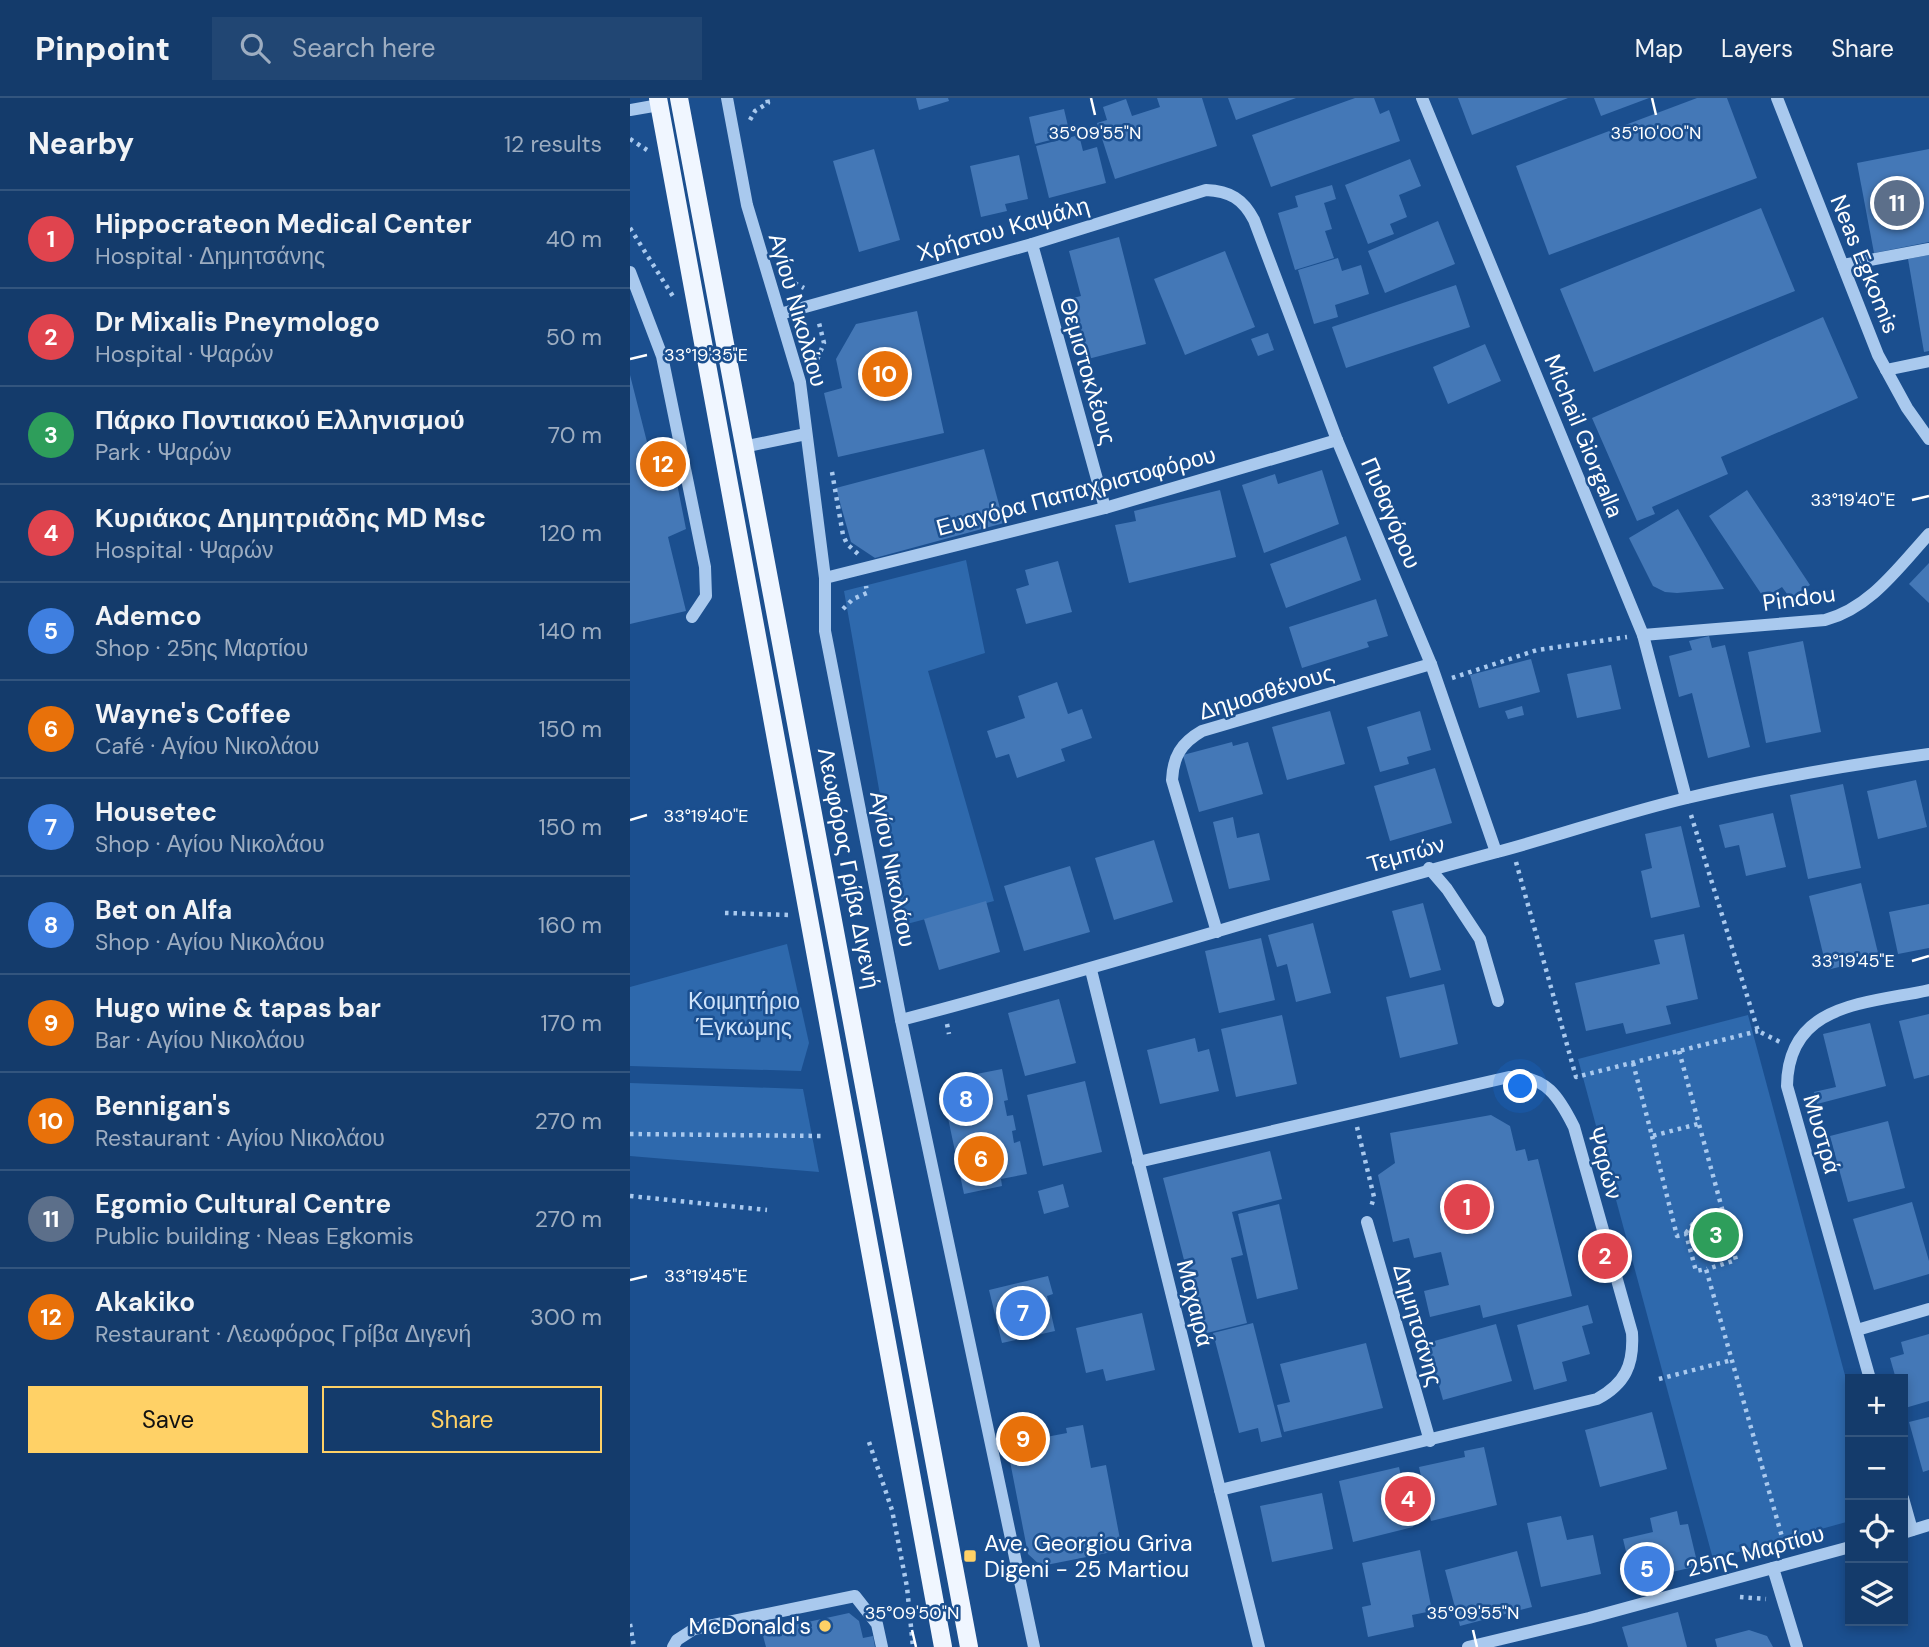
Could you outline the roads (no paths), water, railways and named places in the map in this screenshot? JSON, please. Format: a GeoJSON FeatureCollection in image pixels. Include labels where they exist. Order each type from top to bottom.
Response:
{"type":"FeatureCollection","features":[{"type":"Feature","properties":{"kind":"main road","name":"Λεωφόρος Γρίβα Διγενή"},"geometry":{"type":"LineString","coordinates":[[679,98],[969,1647]]}},
{"type":"Feature","properties":{"kind":"main road","name":"Λεωφόρος Γρίβα Διγενή"},"geometry":{"type":"LineString","coordinates":[[658,101],[943,1647]]}},
{"type":"Feature","properties":{"kind":"street","name":"Αγίου Νικολάου"},"geometry":{"type":"LineString","coordinates":[[727,98],[747,205],[800,383],[825,578],[825,631],[901,1020],[1034,1647]]}},
{"type":"Feature","properties":{"kind":"street","name":"Michail Giorgalla"},"geometry":{"type":"LineString","coordinates":[[1422,98],[1643,635],[1686,798]]}},
{"type":"Feature","properties":{"kind":"street","name":"Neas Egkomis"},"geometry":{"type":"LineString","coordinates":[[1777,98],[1886,370],[1907,408],[1929,439]]}},
{"type":"Feature","properties":{"kind":"street"},"geometry":{"type":"LineString","coordinates":[[630,110],[658,101]]}},
{"type":"Feature","properties":{"kind":"street","name":"Χρήστου Καψάλη"},"geometry":{"type":"LineString","coordinates":[[780,314],[1032,244],[1206,190],[1222,190],[1236,196]]}},
{"type":"Feature","properties":{"kind":"street","name":"Πυθαγόρου"},"geometry":{"type":"LineString","coordinates":[[1236,196],[1247,207],[1254,220],[1337,440],[1431,664],[1496,852]]}},
{"type":"Feature","properties":{"kind":"street","name":"Θεμιστοκλέους"},"geometry":{"type":"LineString","coordinates":[[1032,244],[1105,508]]}},
{"type":"Feature","properties":{"kind":"street"},"geometry":{"type":"LineString","coordinates":[[1843,265],[1929,249]]}},
{"type":"Feature","properties":{"kind":"street"},"geometry":{"type":"LineString","coordinates":[[630,272],[662,356],[705,567],[706,596],[692,617]]}},
{"type":"Feature","properties":{"kind":"street"},"geometry":{"type":"LineString","coordinates":[[1886,370],[1929,361]]}},
{"type":"Feature","properties":{"kind":"street"},"geometry":{"type":"LineString","coordinates":[[743,447],[806,434]]}},
{"type":"Feature","properties":{"kind":"street","name":"Ευαγόρα Παπαχριστοφόρου"},"geometry":{"type":"LineString","coordinates":[[825,578],[1105,508],[1337,440]]}},
{"type":"Feature","properties":{"kind":"street","name":"Pindou"},"geometry":{"type":"LineString","coordinates":[[1643,635],[1825,620],[1844,615],[1862,605],[1929,534]]}},
{"type":"Feature","properties":{"kind":"street","name":"Δημοσθένους"},"geometry":{"type":"LineString","coordinates":[[1217,932],[1172,780],[1173,765],[1179,751],[1202,731],[1431,664]]}},
{"type":"Feature","properties":{"kind":"street","name":"Τεμπών"},"geometry":{"type":"LineString","coordinates":[[901,1020],[1091,970],[1429,868],[1512,848],[1686,798],[1804,774],[1929,754]]}},
{"type":"Feature","properties":{"kind":"street"},"geometry":{"type":"LineString","coordinates":[[1429,868],[1447,889],[1480,939],[1498,1001]]}},
{"type":"Feature","properties":{"kind":"street","name":"Μαχαιρά"},"geometry":{"type":"LineString","coordinates":[[1091,970],[1259,1647]]}},
{"type":"Feature","properties":{"kind":"street","name":"Μυστρά"},"geometry":{"type":"LineString","coordinates":[[1869,1374],[1787,1086],[1787,1066],[1793,1047],[1804,1031],[1839,1009],[1929,990]]}},
{"type":"Feature","properties":{"kind":"street","name":"Ψαρών"},"geometry":{"type":"LineString","coordinates":[[1138,1163],[1509,1077],[1523,1076],[1550,1088],[1560,1099],[1573,1127],[1632,1334],[1633,1349],[1626,1375],[1619,1385],[1597,1399],[1220,1490]]}},
{"type":"Feature","properties":{"kind":"street","name":"Δημητσάνης"},"geometry":{"type":"LineString","coordinates":[[1367,1222],[1430,1441]]}},
{"type":"Feature","properties":{"kind":"street"},"geometry":{"type":"LineString","coordinates":[[1857,1330],[1929,1309]]}},
{"type":"Feature","properties":{"kind":"street"},"geometry":{"type":"LineString","coordinates":[[1908,1532],[1929,1525]]}},
{"type":"Feature","properties":{"kind":"street","name":"25ης Μαρτίου"},"geometry":{"type":"LineString","coordinates":[[1468,1647],[1589,1618],[1845,1548]]}},
{"type":"Feature","properties":{"kind":"street"},"geometry":{"type":"LineString","coordinates":[[1773,1568],[1797,1647]]}},
{"type":"Feature","properties":{"kind":"street"},"geometry":{"type":"LineString","coordinates":[[673,1647],[694,1629],[855,1596],[877,1624],[882,1647]]}},
{"type":"Feature","properties":{"kind":"place","name":"Egomio Cultural Centre"},"geometry":{"type":"Point","coordinates":[1897,203]}},
{"type":"Feature","properties":{"kind":"place","name":"Bennigan's"},"geometry":{"type":"Point","coordinates":[885,374]}},
{"type":"Feature","properties":{"kind":"place","name":"Akakiko"},"geometry":{"type":"Point","coordinates":[663,464]}},
{"type":"Feature","properties":{"kind":"place","name":"Bet on Alfa"},"geometry":{"type":"Point","coordinates":[966,1099]}},
{"type":"Feature","properties":{"kind":"place","name":"Wayne's Coffee"},"geometry":{"type":"Point","coordinates":[981,1159]}},
{"type":"Feature","properties":{"kind":"place","name":"Hippocrateon Medical Center"},"geometry":{"type":"Point","coordinates":[1467,1207]}},
{"type":"Feature","properties":{"kind":"place","name":"Πάρκο Ποντιακού Ελληνισμού"},"geometry":{"type":"Point","coordinates":[1716,1235]}},
{"type":"Feature","properties":{"kind":"place","name":"Dr Mixalis Pneymologo"},"geometry":{"type":"Point","coordinates":[1605,1256]}},
{"type":"Feature","properties":{"kind":"place","name":"Housetec"},"geometry":{"type":"Point","coordinates":[1023,1313]}},
{"type":"Feature","properties":{"kind":"place","name":"Hugo wine & tapas bar"},"geometry":{"type":"Point","coordinates":[1023,1439]}},
{"type":"Feature","properties":{"kind":"place","name":"Κυριάκος Δημητριάδης MD Msc"},"geometry":{"type":"Point","coordinates":[1408,1499]}},
{"type":"Feature","properties":{"kind":"place","name":"Ave. Georgiou Griva Digeni - 25 Martiou"},"geometry":{"type":"Point","coordinates":[970,1556]}},
{"type":"Feature","properties":{"kind":"place","name":"Ademco"},"geometry":{"type":"Point","coordinates":[1647,1569]}},
{"type":"Feature","properties":{"kind":"place","name":"McDonald's"},"geometry":{"type":"Point","coordinates":[825,1626]}},
{"type":"Feature","properties":{"kind":"park label","name":"Κοιμητήριο Έγκωμης"},"geometry":{"type":"Point","coordinates":[744,1014]}}]}
